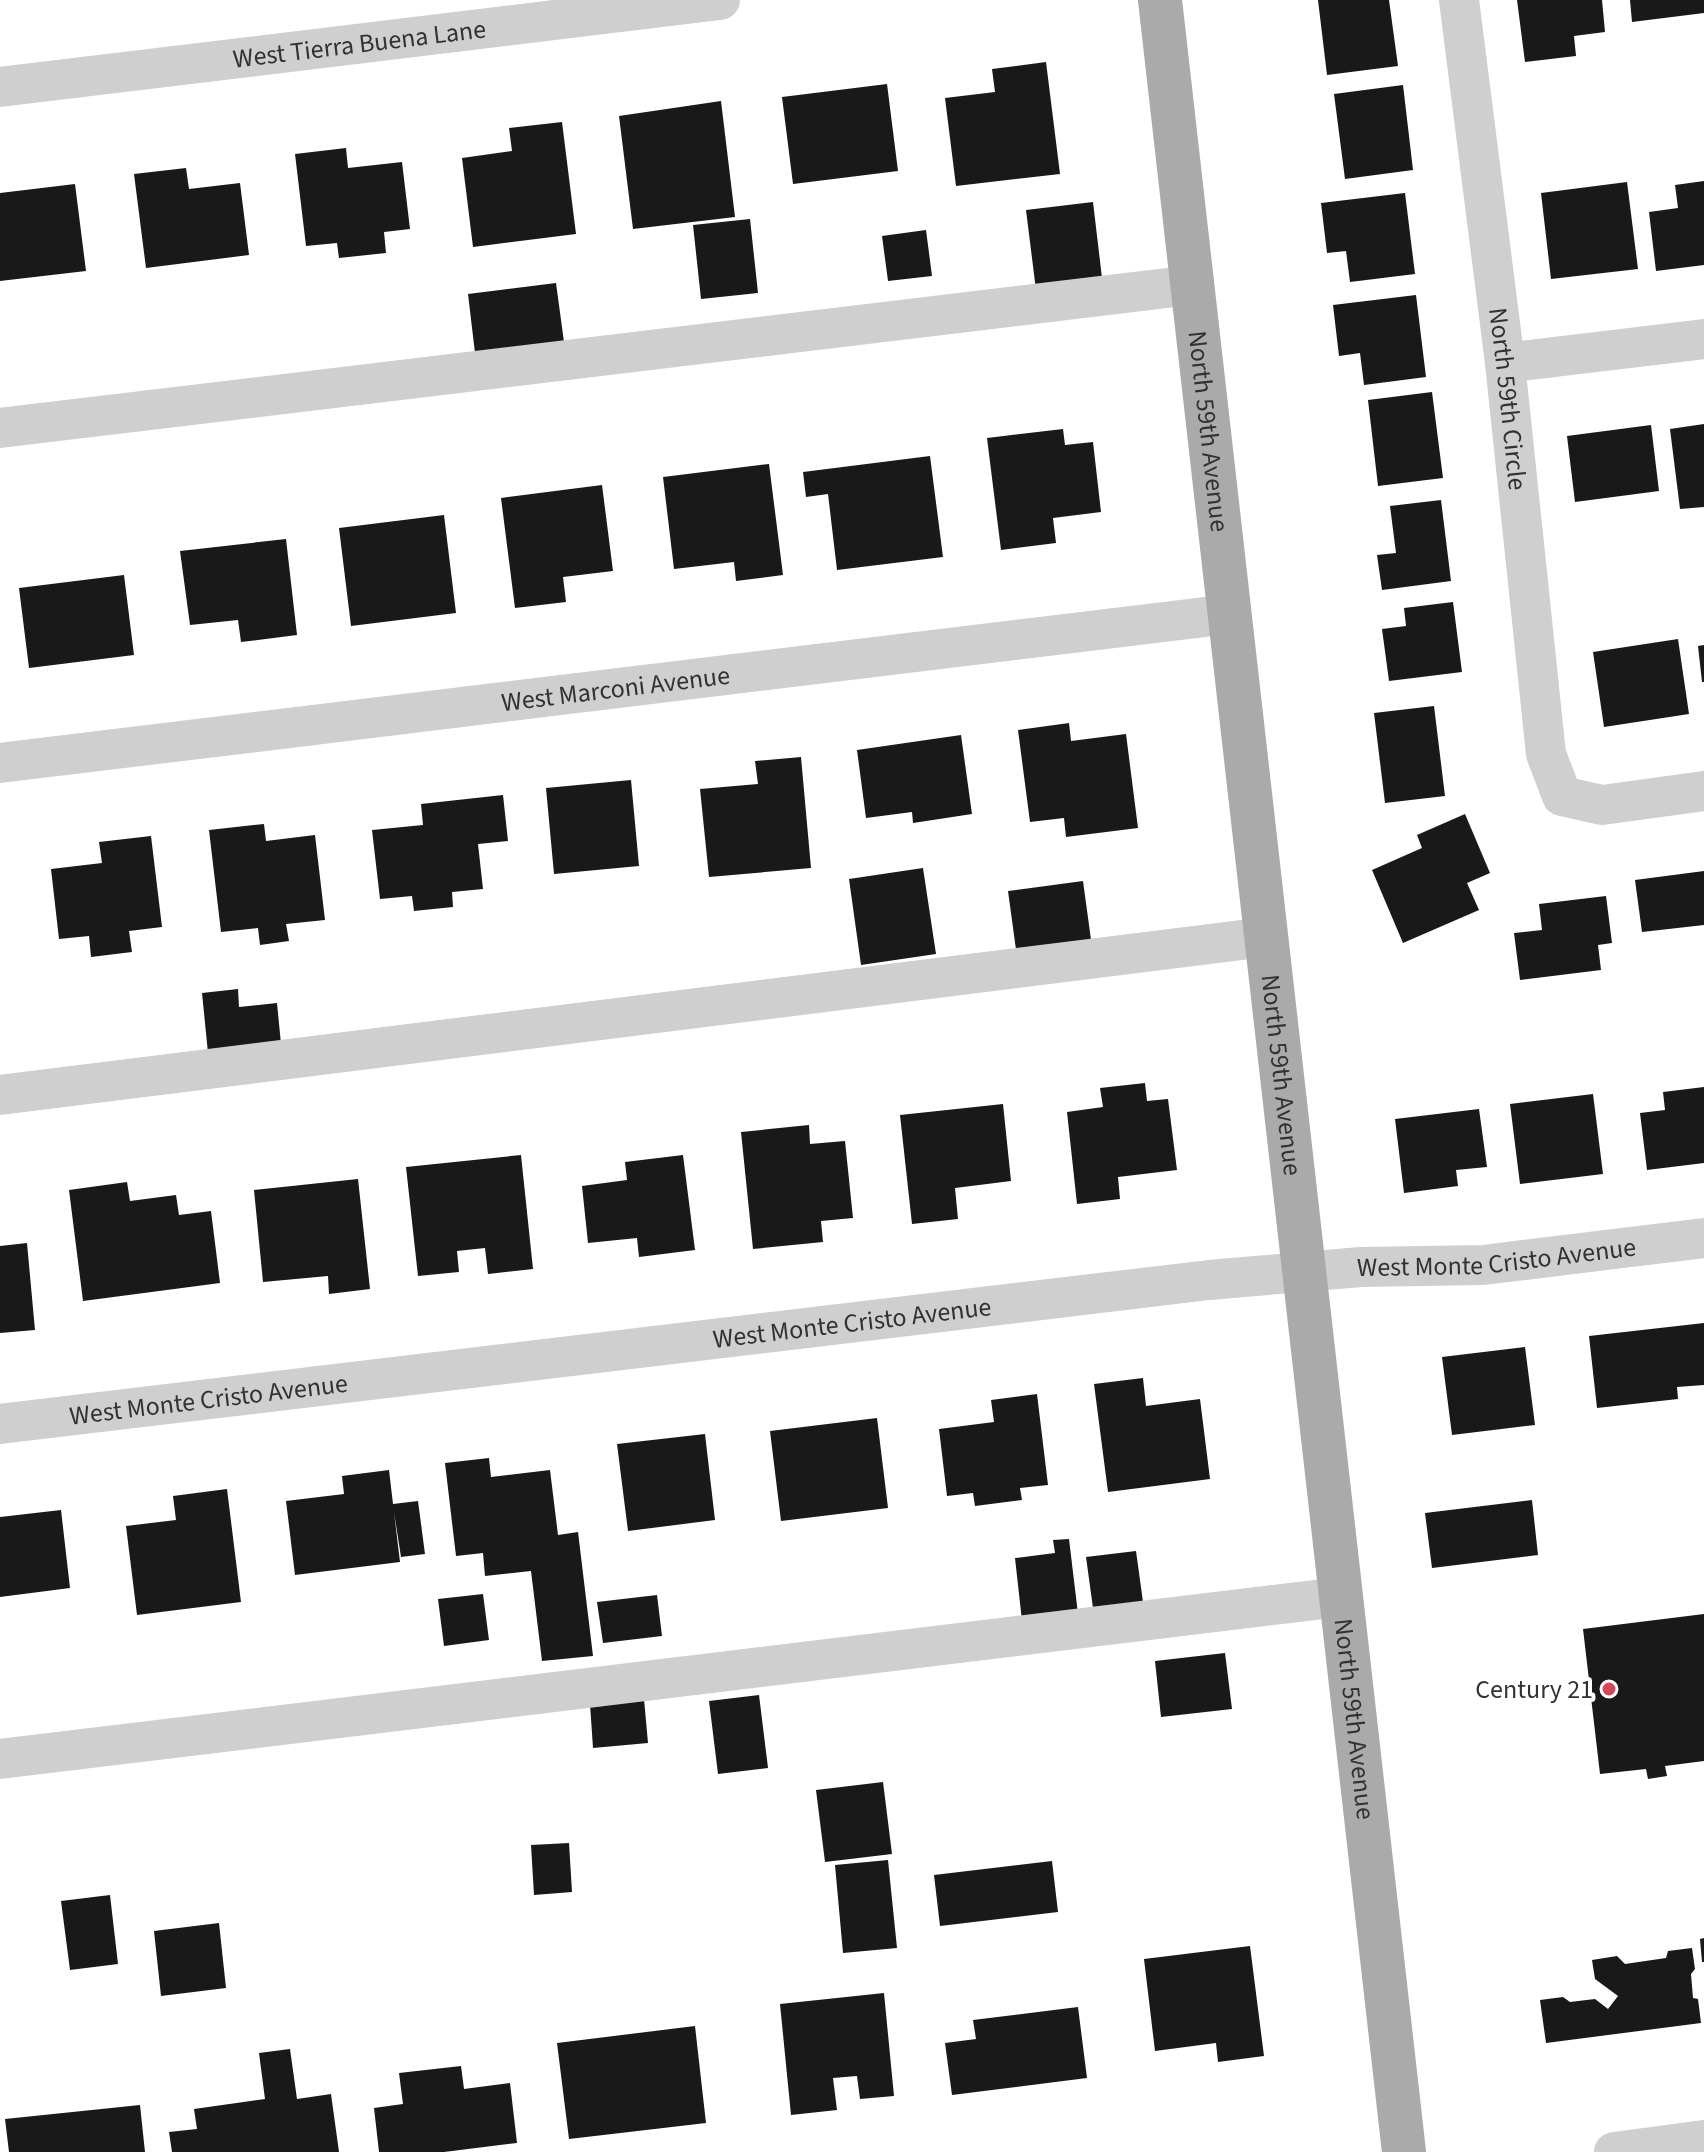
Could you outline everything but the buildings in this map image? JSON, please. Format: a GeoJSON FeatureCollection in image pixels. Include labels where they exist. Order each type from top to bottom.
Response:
{"type":"FeatureCollection","features":[{"type":"Feature","properties":{"kind":"main road","name":"North 59th Avenue"},"geometry":{"type":"LineString","coordinates":[[1160,0],[1404,2152]]}},
{"type":"Feature","properties":{"kind":"street","name":"West Tierra Buena Lane"},"geometry":{"type":"LineString","coordinates":[[0,87],[720,0]]}},
{"type":"Feature","properties":{"kind":"street","name":"North 59th Circle"},"geometry":{"type":"LineString","coordinates":[[1459,0],[1505,363],[1546,754],[1562,796],[1602,805],[1704,791]]}},
{"type":"Feature","properties":{"kind":"street"},"geometry":{"type":"LineString","coordinates":[[0,428],[1192,285]]}},
{"type":"Feature","properties":{"kind":"street"},"geometry":{"type":"LineString","coordinates":[[1505,363],[1704,339]]}},
{"type":"Feature","properties":{"kind":"street","name":"West Marconi Avenue"},"geometry":{"type":"LineString","coordinates":[[0,763],[1230,614]]}},
{"type":"Feature","properties":{"kind":"street"},"geometry":{"type":"LineString","coordinates":[[0,1095],[1266,937]]}},
{"type":"Feature","properties":{"kind":"street","name":"West Monte Cristo Avenue"},"geometry":{"type":"LineString","coordinates":[[0,1424],[1177,1284],[1303,1271],[1483,1265],[1704,1238]]}},
{"type":"Feature","properties":{"kind":"street"},"geometry":{"type":"LineString","coordinates":[[0,1759],[1340,1597]]}},
{"type":"Feature","properties":{"kind":"street"},"geometry":{"type":"LineString","coordinates":[[1614,2152],[1704,2140]]}},
{"type":"Feature","properties":{"kind":"place","name":"Century 21"},"geometry":{"type":"Point","coordinates":[1609,1689]}}]}
